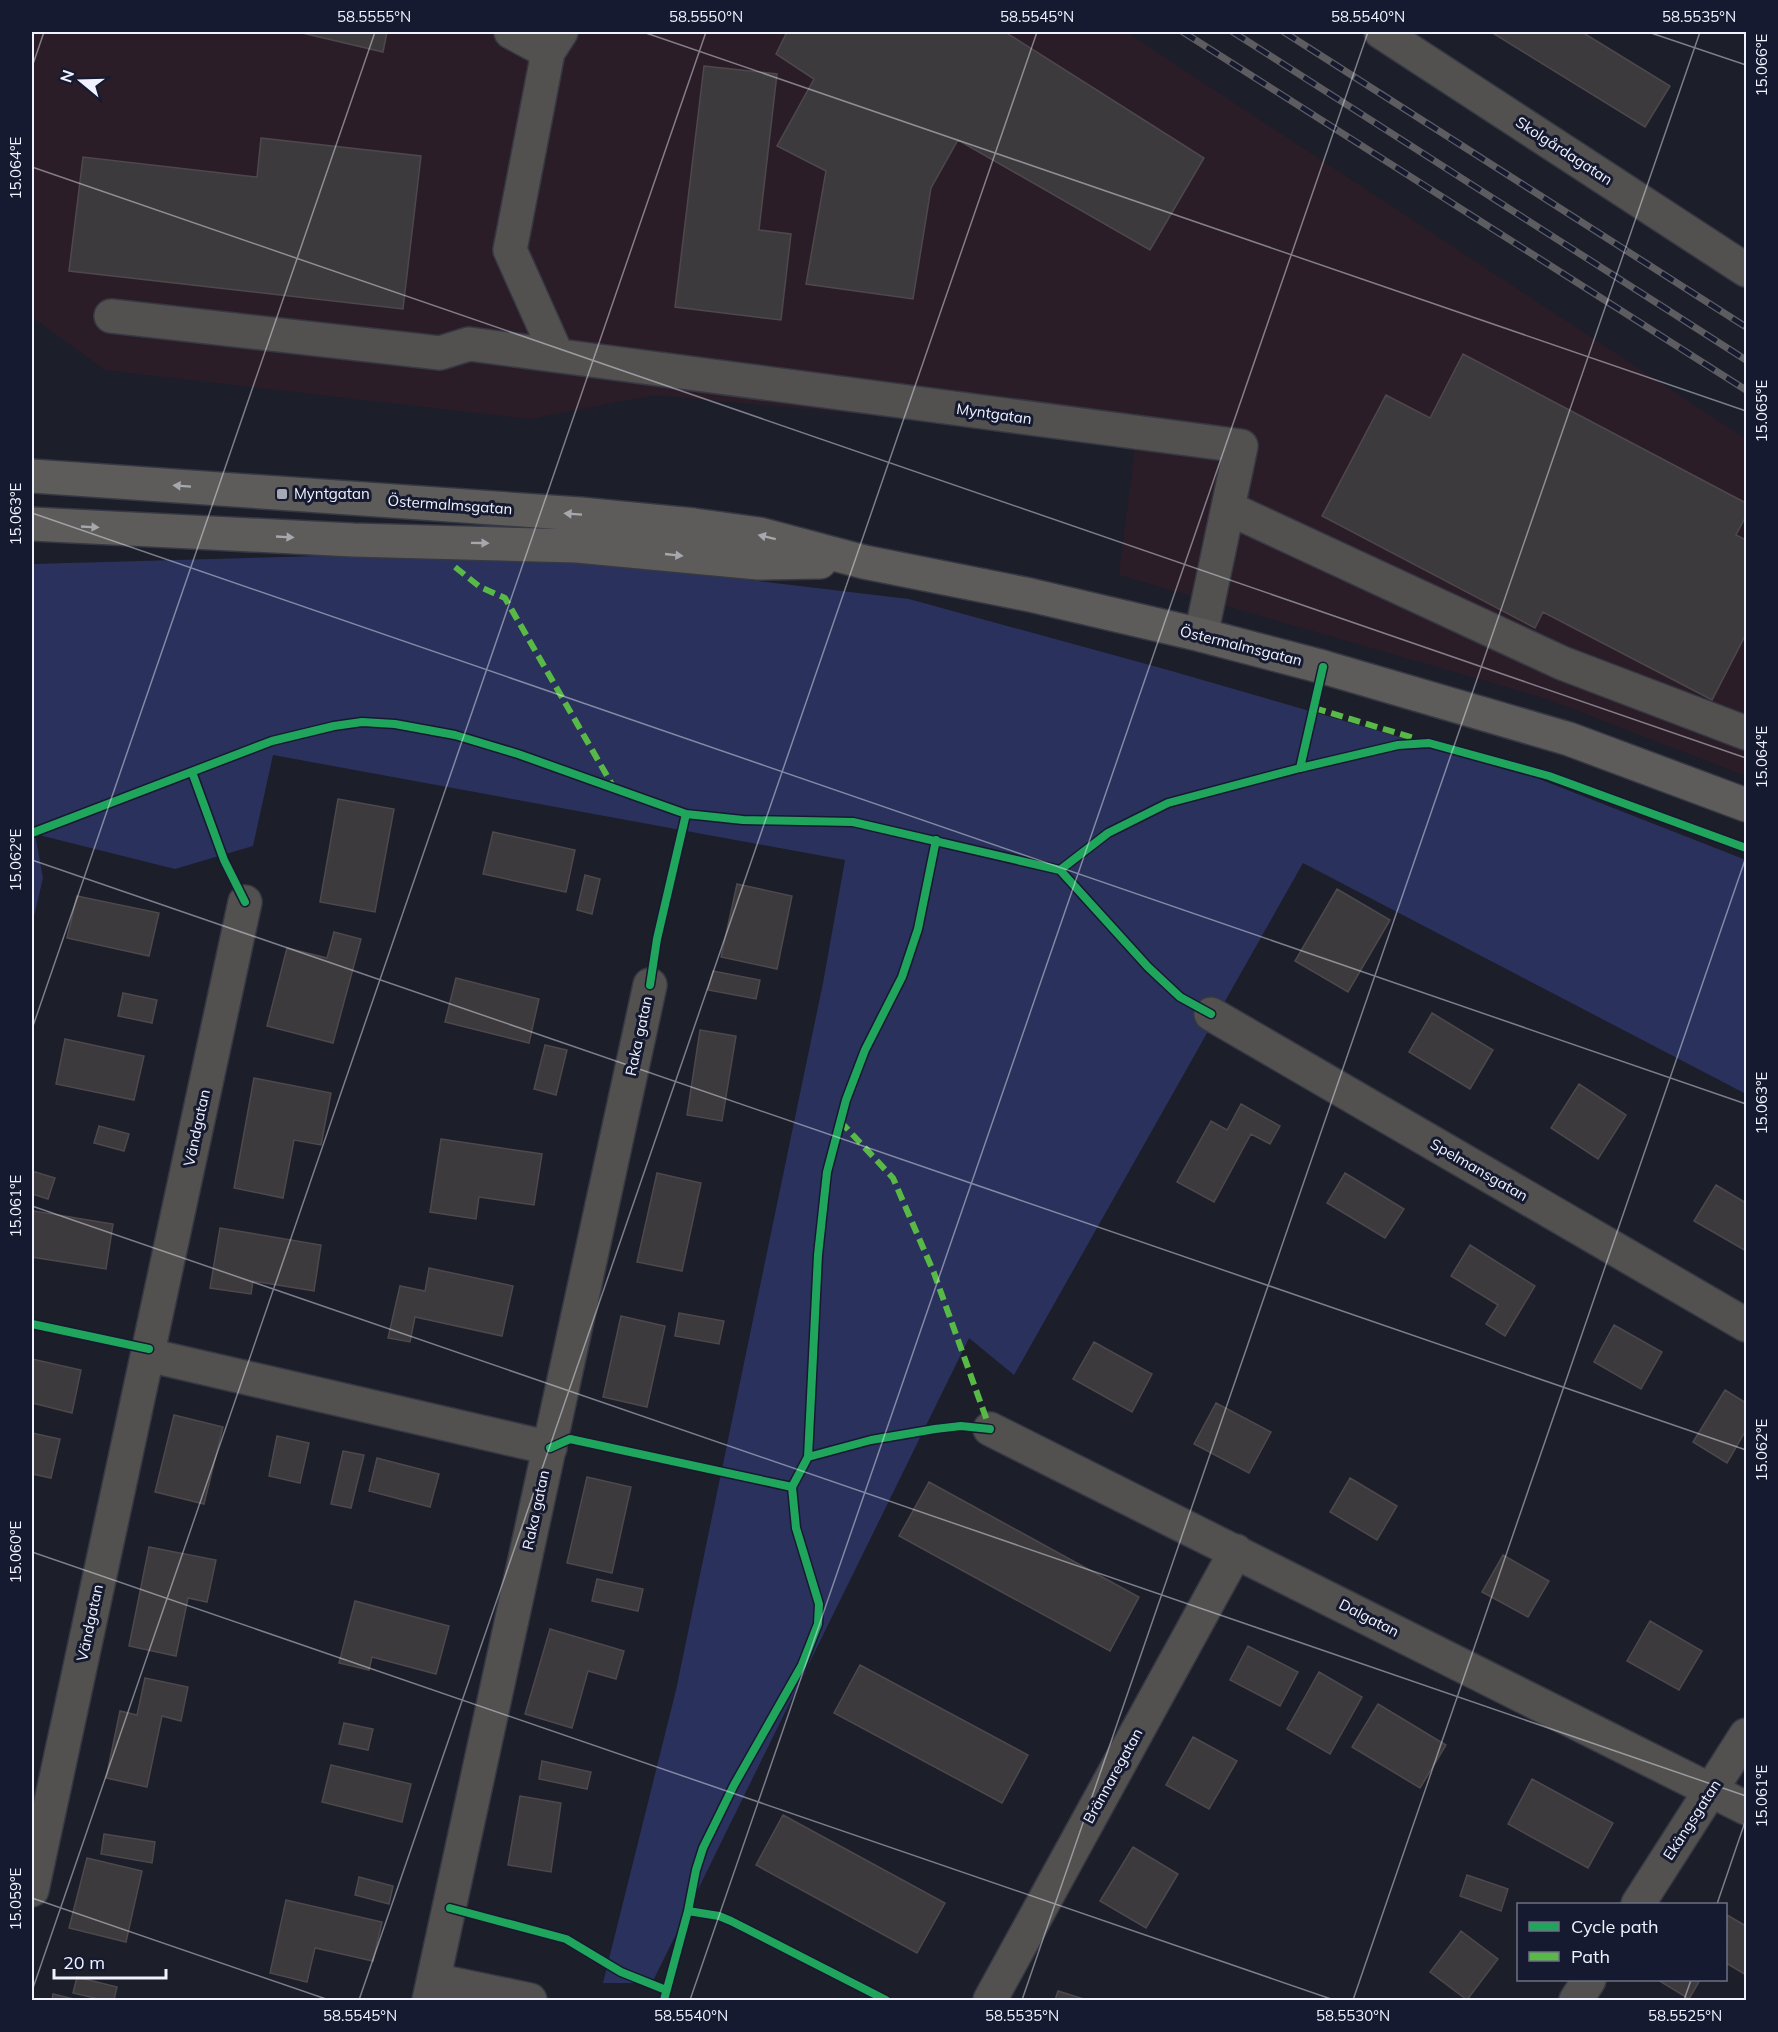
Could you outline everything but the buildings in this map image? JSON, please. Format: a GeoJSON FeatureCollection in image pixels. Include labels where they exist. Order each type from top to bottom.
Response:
{"type":"FeatureCollection","features":[{"type":"Feature","properties":{"kind":"main road","name":"Östermalmsgatan"},"geometry":{"type":"LineString","coordinates":[[32,476],[580,514],[759,534],[864,562],[1030,595],[1201,635],[1323,667],[1569,739],[1746,805]]}},
{"type":"Feature","properties":{"kind":"main road","name":"Östermalmsgatan"},"geometry":{"type":"LineString","coordinates":[[32,524],[353,540],[578,546],[758,563],[864,562]]}},
{"type":"Feature","properties":{"kind":"street"},"geometry":{"type":"LineString","coordinates":[[511,32],[554,42],[510,250],[557,355]]}},
{"type":"Feature","properties":{"kind":"street","name":"Skolgårdagatan"},"geometry":{"type":"LineString","coordinates":[[1381,32],[1746,270]]}},
{"type":"Feature","properties":{"kind":"street"},"geometry":{"type":"LineString","coordinates":[[111,316],[440,353],[469,344],[557,355]]}},
{"type":"Feature","properties":{"kind":"street","name":"Myntgatan"},"geometry":{"type":"LineString","coordinates":[[557,355],[1241,446],[1201,635]]}},
{"type":"Feature","properties":{"kind":"street"},"geometry":{"type":"LineString","coordinates":[[1228,508],[1562,663],[1746,733]]}},
{"type":"Feature","properties":{"kind":"street","name":"Vändgatan"},"geometry":{"type":"LineString","coordinates":[[32,1890],[246,902]]}},
{"type":"Feature","properties":{"kind":"street","name":"Raka gatan"},"geometry":{"type":"LineString","coordinates":[[432,1990],[650,985]]}},
{"type":"Feature","properties":{"kind":"street","name":"Spelmansgatan"},"geometry":{"type":"LineString","coordinates":[[1211,1014],[1746,1325]]}},
{"type":"Feature","properties":{"kind":"street"},"geometry":{"type":"LineString","coordinates":[[148,1355],[550,1448]]}},
{"type":"Feature","properties":{"kind":"street","name":"Dalgatan"},"geometry":{"type":"LineString","coordinates":[[990,1429],[1746,1808]]}},
{"type":"Feature","properties":{"kind":"street","name":"Brännaregatan"},"geometry":{"type":"LineString","coordinates":[[990,2001],[1236,1551]]}},
{"type":"Feature","properties":{"kind":"street","name":"Ekängsgatan"},"geometry":{"type":"LineString","coordinates":[[1639,1903],[1746,1736]]}},
{"type":"Feature","properties":{"kind":"street"},"geometry":{"type":"LineString","coordinates":[[1576,2001],[1588,1981]]}},
{"type":"Feature","properties":{"kind":"street"},"geometry":{"type":"LineString","coordinates":[[432,1990],[530,2001]]}},
{"type":"Feature","properties":{"kind":"shaded area"},"geometry":{"type":"Polygon","coordinates":[[[32,32],[1126,32],[1746,439],[1746,776],[1544,698],[1119,575],[1136,440],[655,395],[529,419],[105,370],[32,317],[32,32]]]}},
{"type":"Feature","properties":{"kind":"shaded area"},"geometry":{"type":"Polygon","coordinates":[[[356,555],[580,560],[909,599],[1168,670],[1524,773],[1746,860],[1746,1094],[1303,863],[1014,1375],[969,1338],[652,1983],[603,1983],[676,1690],[823,983],[845,860],[273,755],[253,846],[175,869],[35,834],[43,878],[32,925],[32,564],[356,555]]]}},
{"type":"Feature","properties":{"kind":"railway"},"geometry":{"type":"LineString","coordinates":[[1183,32],[1746,390]]}},
{"type":"Feature","properties":{"kind":"railway"},"geometry":{"type":"LineString","coordinates":[[1233,32],[1746,360]]}},
{"type":"Feature","properties":{"kind":"railway"},"geometry":{"type":"LineString","coordinates":[[1284,32],[1746,327]]}},
{"type":"Feature","properties":{"kind":"marked path"},"geometry":{"type":"LineString","coordinates":[[455,567],[480,587],[505,598],[614,788]]}},
{"type":"Feature","properties":{"kind":"marked path"},"geometry":{"type":"LineString","coordinates":[[1314,708],[1417,739]]}},
{"type":"Feature","properties":{"kind":"marked path"},"geometry":{"type":"LineString","coordinates":[[840,1121],[893,1178],[934,1273],[990,1429],[987,1429]]}},
{"type":"Feature","properties":{"kind":"cycle path"},"geometry":{"type":"LineString","coordinates":[[1300,768],[1323,667]]}},
{"type":"Feature","properties":{"kind":"cycle path"},"geometry":{"type":"LineString","coordinates":[[32,833],[272,741],[334,726],[362,722],[395,724],[455,735],[518,754],[686,814],[743,820],[853,822],[1060,870],[1148,967],[1180,997],[1211,1014]]}},
{"type":"Feature","properties":{"kind":"cycle path"},"geometry":{"type":"LineString","coordinates":[[1060,870],[1108,833],[1168,803],[1398,745],[1429,743],[1549,776],[1746,848]]}},
{"type":"Feature","properties":{"kind":"cycle path"},"geometry":{"type":"LineString","coordinates":[[192,772],[224,860],[245,902]]}},
{"type":"Feature","properties":{"kind":"cycle path"},"geometry":{"type":"LineString","coordinates":[[650,985],[657,939],[686,814]]}},
{"type":"Feature","properties":{"kind":"cycle path"},"geometry":{"type":"LineString","coordinates":[[664,2000],[703,1848],[734,1785],[802,1665],[818,1624],[819,1604],[796,1528],[792,1487],[808,1457],[818,1255],[827,1172],[846,1100],[865,1050],[902,977],[918,929],[936,840]]}},
{"type":"Feature","properties":{"kind":"cycle path"},"geometry":{"type":"LineString","coordinates":[[32,1324],[149,1349]]}},
{"type":"Feature","properties":{"kind":"cycle path"},"geometry":{"type":"LineString","coordinates":[[808,1457],[871,1440],[935,1429],[961,1426],[990,1429]]}},
{"type":"Feature","properties":{"kind":"cycle path"},"geometry":{"type":"LineString","coordinates":[[550,1448],[570,1439],[792,1487]]}},
{"type":"Feature","properties":{"kind":"cycle path"},"geometry":{"type":"LineString","coordinates":[[450,1908],[566,1939],[621,1972],[666,1990]]}},
{"type":"Feature","properties":{"kind":"cycle path"},"geometry":{"type":"LineString","coordinates":[[688,1911],[719,1916],[731,1921],[886,2000]]}},
{"type":"Feature","properties":{"kind":"place","name":"Myntgatan"},"geometry":{"type":"Point","coordinates":[282,494]}}]}
